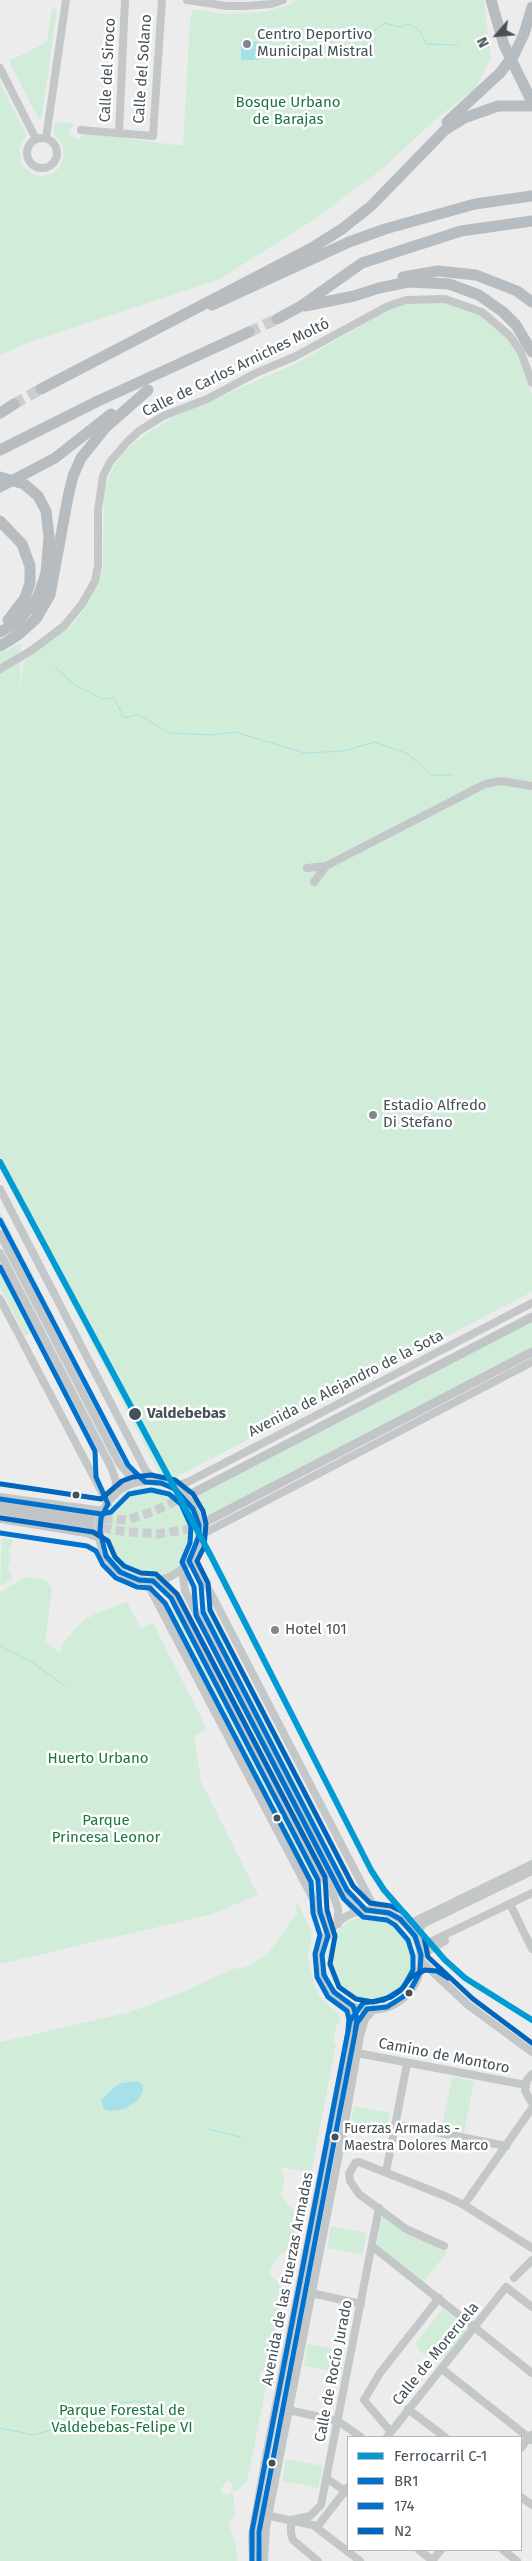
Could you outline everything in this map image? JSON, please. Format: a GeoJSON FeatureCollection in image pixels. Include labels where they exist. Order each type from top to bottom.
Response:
{"type":"FeatureCollection","features":[{"type":"Feature","properties":{"kind":"highway"},"geometry":{"type":"LineString","coordinates":[[41,389],[184,315],[224,291],[310,249],[342,229],[371,206],[445,130],[464,118],[498,106],[531,100],[504,45],[491,0]]}},
{"type":"Feature","properties":{"kind":"highway"},"geometry":{"type":"LineString","coordinates":[[396,180],[448,121],[500,73],[514,54],[524,34],[532,7]]}},
{"type":"Feature","properties":{"kind":"highway"},"geometry":{"type":"LineString","coordinates":[[184,315],[228,299],[350,242],[385,229],[475,204],[532,196]]}},
{"type":"Feature","properties":{"kind":"highway"},"geometry":{"type":"LineString","coordinates":[[276,319],[301,306],[362,262],[461,231],[532,221]]}},
{"type":"Feature","properties":{"kind":"highway"},"geometry":{"type":"LineString","coordinates":[[301,306],[354,296],[412,275],[438,271],[461,272],[502,284],[532,302]]}},
{"type":"Feature","properties":{"kind":"highway"},"geometry":{"type":"LineString","coordinates":[[378,288],[422,281],[464,288],[479,295],[503,312],[516,325],[532,352]]}},
{"type":"Feature","properties":{"kind":"highway"},"geometry":{"type":"LineString","coordinates":[[0,450],[98,401],[249,332]]}},
{"type":"Feature","properties":{"kind":"highway"},"geometry":{"type":"LineString","coordinates":[[0,646],[18,635],[36,619],[44,608],[52,585],[73,476],[81,458],[100,434],[148,390],[180,365]]}},
{"type":"Feature","properties":{"kind":"highway"},"geometry":{"type":"LineString","coordinates":[[3,482],[22,477],[55,458],[114,412],[148,390]]}},
{"type":"Feature","properties":{"kind":"highway"},"geometry":{"type":"LineString","coordinates":[[0,413],[14,404]]}},
{"type":"Feature","properties":{"kind":"highway"},"geometry":{"type":"LineString","coordinates":[[0,632],[15,624],[34,604],[46,573],[49,537],[46,511],[38,496],[24,484],[3,482]]}},
{"type":"Feature","properties":{"kind":"highway"},"geometry":{"type":"LineString","coordinates":[[0,626],[17,611],[25,598],[30,583],[28,557],[22,544],[3,524]]}},
{"type":"Feature","properties":{"kind":"highway"},"geometry":{"type":"LineString","coordinates":[[0,638],[16,630],[31,617],[52,585]]}},
{"type":"Feature","properties":{"kind":"main road","name":"Avenida de Alejandro de la Sota"},"geometry":{"type":"LineString","coordinates":[[195,1492],[532,1317]]}},
{"type":"Feature","properties":{"kind":"main road"},"geometry":{"type":"LineString","coordinates":[[210,1520],[532,1352]]}},
{"type":"Feature","properties":{"kind":"main road"},"geometry":{"type":"LineString","coordinates":[[0,1504],[90,1522],[0,1510]]}},
{"type":"Feature","properties":{"kind":"street"},"geometry":{"type":"LineString","coordinates":[[46,138],[66,0]]}},
{"type":"Feature","properties":{"kind":"street","name":"Calle del Siroco"},"geometry":{"type":"LineString","coordinates":[[82,130],[119,133],[125,0]]}},
{"type":"Feature","properties":{"kind":"street","name":"Calle del Solano"},"geometry":{"type":"LineString","coordinates":[[119,133],[152,136],[162,0]]}},
{"type":"Feature","properties":{"kind":"street"},"geometry":{"type":"LineString","coordinates":[[187,0],[227,6],[246,6],[271,4],[283,0]]}},
{"type":"Feature","properties":{"kind":"street"},"geometry":{"type":"LineString","coordinates":[[0,68],[36,139]]}},
{"type":"Feature","properties":{"kind":"street"},"geometry":{"type":"LineString","coordinates":[[46,138],[54,144],[57,154],[52,164],[43,168],[33,165],[27,156],[28,146],[36,139],[46,138]]}},
{"type":"Feature","properties":{"kind":"street","name":"Calle de Carlos Arniches Moltó"},"geometry":{"type":"LineString","coordinates":[[0,669],[32,650],[64,626],[89,592],[95,580],[99,558],[98,510],[104,476],[116,454],[127,442],[158,419],[207,399],[256,373],[296,356],[388,306],[406,300],[445,299],[482,312],[510,336],[521,352],[532,383]]}},
{"type":"Feature","properties":{"kind":"street"},"geometry":{"type":"LineString","coordinates":[[307,868],[326,866],[485,784],[501,781],[532,786]]}},
{"type":"Feature","properties":{"kind":"street"},"geometry":{"type":"LineString","coordinates":[[314,882],[326,866]]}},
{"type":"Feature","properties":{"kind":"street"},"geometry":{"type":"LineString","coordinates":[[0,1189],[146,1471],[156,1482]]}},
{"type":"Feature","properties":{"kind":"street"},"geometry":{"type":"LineString","coordinates":[[0,1234],[119,1463],[129,1476],[140,1482]]}},
{"type":"Feature","properties":{"kind":"street"},"geometry":{"type":"LineString","coordinates":[[0,1253],[111,1467],[116,1481],[116,1495]]}},
{"type":"Feature","properties":{"kind":"street"},"geometry":{"type":"LineString","coordinates":[[0,1299],[100,1489],[106,1508]]}},
{"type":"Feature","properties":{"kind":"street","name":"Avenida de Alejandro de la Sota"},"geometry":{"type":"LineString","coordinates":[[172,1487],[188,1482],[532,1304]]}},
{"type":"Feature","properties":{"kind":"street"},"geometry":{"type":"LineString","coordinates":[[199,1536],[532,1362]]}},
{"type":"Feature","properties":{"kind":"street"},"geometry":{"type":"LineString","coordinates":[[140,1482],[156,1482],[172,1487],[187,1499],[197,1519],[199,1536],[192,1557],[182,1569],[162,1580],[146,1581],[131,1578],[114,1567],[104,1552],[100,1538],[100,1525],[106,1508],[124,1488],[140,1482]]}},
{"type":"Feature","properties":{"kind":"street"},"geometry":{"type":"LineString","coordinates":[[0,1497],[106,1508]]}},
{"type":"Feature","properties":{"kind":"street"},"geometry":{"type":"LineString","coordinates":[[0,1519],[86,1533],[100,1538]]}},
{"type":"Feature","properties":{"kind":"street"},"geometry":{"type":"LineString","coordinates":[[192,1557],[376,1911]]}},
{"type":"Feature","properties":{"kind":"street"},"geometry":{"type":"LineString","coordinates":[[182,1569],[185,1591],[341,1893],[358,1912]]}},
{"type":"Feature","properties":{"kind":"street"},"geometry":{"type":"LineString","coordinates":[[162,1580],[180,1600],[334,1898],[338,1909],[338,1924]]}},
{"type":"Feature","properties":{"kind":"street"},"geometry":{"type":"LineString","coordinates":[[146,1581],[320,1912],[328,1936]]}},
{"type":"Feature","properties":{"kind":"street"},"geometry":{"type":"LineString","coordinates":[[440,1981],[427,1977],[416,1983],[401,2000],[387,2007],[373,2010],[357,2007],[347,2003],[334,1992],[324,1975],[322,1955],[328,1936],[338,1924],[358,1912],[376,1911],[390,1913],[400,1919],[413,1922],[532,1864]]}},
{"type":"Feature","properties":{"kind":"street"},"geometry":{"type":"LineString","coordinates":[[416,1938],[424,1924],[532,1871]]}},
{"type":"Feature","properties":{"kind":"street"},"geometry":{"type":"LineString","coordinates":[[416,1938],[430,1942],[532,1893]]}},
{"type":"Feature","properties":{"kind":"street"},"geometry":{"type":"LineString","coordinates":[[421,1958],[429,1949],[532,1899]]}},
{"type":"Feature","properties":{"kind":"street"},"geometry":{"type":"LineString","coordinates":[[512,1908],[532,1949]]}},
{"type":"Feature","properties":{"kind":"street"},"geometry":{"type":"LineString","coordinates":[[400,1919],[416,1938],[421,1958],[416,1983]]}},
{"type":"Feature","properties":{"kind":"street"},"geometry":{"type":"LineString","coordinates":[[421,1958],[440,1981],[468,2005],[531,2050]]}},
{"type":"Feature","properties":{"kind":"street","name":"Avenida de las Fuerzas Armadas"},"geometry":{"type":"LineString","coordinates":[[253,2561],[252,2544],[257,2514],[351,2024],[347,2003]]}},
{"type":"Feature","properties":{"kind":"street","name":"Avenida de las Fuerzas Armadas"},"geometry":{"type":"LineString","coordinates":[[264,2561],[263,2541],[363,2022],[373,2010]]}},
{"type":"Feature","properties":{"kind":"street","name":"Camino de Montoro"},"geometry":{"type":"LineString","coordinates":[[357,2053],[406,2064],[526,2085]]}},
{"type":"Feature","properties":{"kind":"street"},"geometry":{"type":"LineString","coordinates":[[386,2172],[406,2064]]}},
{"type":"Feature","properties":{"kind":"street"},"geometry":{"type":"LineString","coordinates":[[532,2074],[526,2085],[527,2096],[532,2103]]}},
{"type":"Feature","properties":{"kind":"street"},"geometry":{"type":"LineString","coordinates":[[464,2205],[532,2108]]}},
{"type":"Feature","properties":{"kind":"street"},"geometry":{"type":"LineString","coordinates":[[395,2124],[506,2146]]}},
{"type":"Feature","properties":{"kind":"street"},"geometry":{"type":"LineString","coordinates":[[444,2246],[406,2229],[378,2208],[353,2186],[349,2174],[352,2167],[359,2162],[464,2205],[532,2248]]}},
{"type":"Feature","properties":{"kind":"street","name":"Calle de Rocío Jurado"},"geometry":{"type":"LineString","coordinates":[[292,2520],[307,2518],[319,2508],[361,2304],[378,2208]]}},
{"type":"Feature","properties":{"kind":"street"},"geometry":{"type":"LineString","coordinates":[[372,2246],[532,2373]]}},
{"type":"Feature","properties":{"kind":"street"},"geometry":{"type":"LineString","coordinates":[[514,2278],[532,2260]]}},
{"type":"Feature","properties":{"kind":"street","name":"Calle de Moreruela"},"geometry":{"type":"LineString","coordinates":[[389,2434],[476,2328],[506,2287],[532,2307]]}},
{"type":"Feature","properties":{"kind":"street"},"geometry":{"type":"LineString","coordinates":[[311,2293],[361,2304]]}},
{"type":"Feature","properties":{"kind":"street"},"geometry":{"type":"LineString","coordinates":[[389,2434],[364,2400],[380,2373],[439,2298]]}},
{"type":"Feature","properties":{"kind":"street"},"geometry":{"type":"LineString","coordinates":[[442,2369],[531,2437],[522,2447]]}},
{"type":"Feature","properties":{"kind":"street"},"geometry":{"type":"LineString","coordinates":[[408,2409],[444,2436]]}},
{"type":"Feature","properties":{"kind":"street"},"geometry":{"type":"LineString","coordinates":[[288,2412],[293,2411],[338,2420],[360,2436]]}},
{"type":"Feature","properties":{"kind":"street"},"geometry":{"type":"LineString","coordinates":[[317,2527],[347,2491],[326,2478]]}},
{"type":"Feature","properties":{"kind":"street"},"geometry":{"type":"LineString","coordinates":[[522,2498],[532,2506]]}},
{"type":"Feature","properties":{"kind":"street"},"geometry":{"type":"LineString","coordinates":[[257,2514],[292,2520],[317,2527],[347,2551]]}},
{"type":"Feature","properties":{"kind":"street"},"geometry":{"type":"LineString","coordinates":[[292,2520],[291,2532],[293,2540],[318,2561]]}},
{"type":"Feature","properties":{"kind":"street"},"geometry":{"type":"LineString","coordinates":[[347,2551],[360,2561]]}},
{"type":"Feature","properties":{"kind":"street"},"geometry":{"type":"LineString","coordinates":[[420,2551],[433,2561]]}},
{"type":"Feature","properties":{"kind":"street"},"geometry":{"type":"LineString","coordinates":[[504,2551],[517,2561]]}},
{"type":"Feature","properties":{"kind":"green space","name":"Bosque Urbano de Barajas"},"geometry":{"type":"Polygon","coordinates":[[[296,0],[484,0],[491,58],[475,89],[436,119],[381,170],[315,219],[218,280],[33,341],[0,355],[0,82],[26,135],[19,149],[22,165],[33,174],[41,176],[51,174],[59,168],[64,157],[62,143],[53,133],[55,122],[75,124],[69,130],[70,135],[78,139],[86,133],[183,146],[190,21],[193,9],[225,14],[263,12],[289,5],[296,0]]]}},
{"type":"Feature","properties":{"kind":"green space"},"geometry":{"type":"Polygon","coordinates":[[[52,9],[57,9],[42,116],[39,120],[9,61],[47,42],[52,9]]]}},
{"type":"Feature","properties":{"kind":"green space"},"geometry":{"type":"Polygon","coordinates":[[[408,304],[451,304],[481,315],[497,327],[511,342],[522,362],[532,395],[532,1292],[174,1478],[159,1473],[0,1165],[0,653],[21,643],[20,689],[24,660],[74,623],[83,611],[103,568],[104,491],[113,467],[127,449],[149,432],[174,417],[295,364],[392,308],[408,304]]]}},
{"type":"Feature","properties":{"kind":"green space"},"geometry":{"type":"Polygon","coordinates":[[[0,1211],[54,1316],[52,1317],[0,1217],[0,1211]]]}},
{"type":"Feature","properties":{"kind":"green space"},"geometry":{"type":"Polygon","coordinates":[[[0,1271],[32,1332],[25,1336],[0,1287],[0,1271]]]}},
{"type":"Feature","properties":{"kind":"green space"},"geometry":{"type":"Polygon","coordinates":[[[532,1320],[532,1348],[208,1516],[197,1495],[532,1320]]]}},
{"type":"Feature","properties":{"kind":"green space"},"geometry":{"type":"Polygon","coordinates":[[[149,1487],[166,1491],[181,1500],[190,1515],[194,1532],[190,1549],[181,1564],[166,1573],[149,1577],[132,1573],[117,1564],[108,1549],[104,1532],[108,1515],[117,1500],[132,1491],[149,1487]]]}},
{"type":"Feature","properties":{"kind":"green space"},"geometry":{"type":"Polygon","coordinates":[[[2,1538],[13,1540],[9,1551],[11,1557],[8,1569],[13,1579],[0,1586],[2,1538]]]}},
{"type":"Feature","properties":{"kind":"green space","name":"Parque Princesa Leonor"},"geometry":{"type":"Polygon","coordinates":[[[27,1577],[46,1580],[52,1589],[45,1641],[60,1653],[63,1643],[87,1616],[90,1618],[93,1614],[127,1602],[141,1629],[153,1623],[207,1729],[194,1736],[201,1781],[258,1895],[209,1915],[0,1964],[0,1592],[27,1577]]]}},
{"type":"Feature","properties":{"kind":"green space"},"geometry":{"type":"Polygon","coordinates":[[[204,1604],[246,1686],[243,1687],[204,1611],[204,1604]]]}},
{"type":"Feature","properties":{"kind":"green space"},"geometry":{"type":"Polygon","coordinates":[[[173,1605],[221,1698],[215,1701],[167,1609],[173,1605]]]}},
{"type":"Feature","properties":{"kind":"green space"},"geometry":{"type":"Polygon","coordinates":[[[248,1690],[300,1789],[297,1790],[246,1691],[248,1690]]]}},
{"type":"Feature","properties":{"kind":"green space"},"geometry":{"type":"Polygon","coordinates":[[[224,1703],[275,1801],[268,1804],[217,1706],[224,1703]]]}},
{"type":"Feature","properties":{"kind":"green space"},"geometry":{"type":"Polygon","coordinates":[[[302,1793],[350,1886],[347,1888],[299,1794],[302,1793]]]}},
{"type":"Feature","properties":{"kind":"green space"},"geometry":{"type":"Polygon","coordinates":[[[277,1806],[318,1883],[317,1897],[271,1809],[277,1806]]]}},
{"type":"Feature","properties":{"kind":"green space","name":"Parque Forestal de Valdebebas-Felipe VI"},"geometry":{"type":"Polygon","coordinates":[[[298,1903],[312,1932],[308,1957],[315,1988],[321,1998],[338,2014],[341,2023],[337,2023],[333,2043],[336,2044],[311,2173],[281,2167],[285,2179],[281,2195],[297,2215],[296,2230],[291,2246],[277,2258],[268,2273],[279,2283],[283,2291],[269,2364],[259,2375],[262,2381],[267,2383],[247,2482],[235,2492],[231,2489],[233,2484],[227,2480],[220,2491],[227,2496],[230,2492],[233,2494],[235,2513],[229,2525],[236,2544],[237,2561],[0,2561],[0,2042],[130,2012],[178,1994],[233,1969],[246,1967],[268,1954],[297,1913],[295,1905],[298,1903]]]}},
{"type":"Feature","properties":{"kind":"green space"},"geometry":{"type":"Polygon","coordinates":[[[371,1916],[388,1920],[402,1929],[411,1943],[415,1960],[411,1977],[402,1991],[388,2000],[371,2004],[354,2000],[340,1991],[331,1977],[327,1960],[331,1943],[340,1929],[354,1920],[371,1916]]]}},
{"type":"Feature","properties":{"kind":"green space"},"geometry":{"type":"Polygon","coordinates":[[[452,2077],[474,2081],[464,2133],[442,2128],[452,2077]]]}},
{"type":"Feature","properties":{"kind":"green space"},"geometry":{"type":"Polygon","coordinates":[[[354,2106],[390,2113],[386,2135],[350,2128],[354,2106]]]}},
{"type":"Feature","properties":{"kind":"green space"},"geometry":{"type":"Polygon","coordinates":[[[382,2216],[404,2233],[447,2252],[424,2282],[377,2244],[382,2216]]]}},
{"type":"Feature","properties":{"kind":"green space"},"geometry":{"type":"Polygon","coordinates":[[[331,2226],[367,2233],[363,2255],[327,2248],[331,2226]]]}},
{"type":"Feature","properties":{"kind":"green space"},"geometry":{"type":"Polygon","coordinates":[[[443,2309],[468,2329],[446,2357],[422,2353],[415,2344],[443,2309]]]}},
{"type":"Feature","properties":{"kind":"green space"},"geometry":{"type":"Polygon","coordinates":[[[308,2344],[345,2351],[341,2373],[304,2366],[308,2344]]]}},
{"type":"Feature","properties":{"kind":"green space"},"geometry":{"type":"Polygon","coordinates":[[[286,2459],[323,2466],[318,2488],[282,2481],[286,2459]]]}},
{"type":"Feature","properties":{"kind":"water"},"geometry":{"type":"Polygon","coordinates":[[[241,41],[260,42],[259,60],[241,60],[241,41]]]}},
{"type":"Feature","properties":{"kind":"water"},"geometry":{"type":"Polygon","coordinates":[[[137,2081],[143,2085],[143,2091],[137,2101],[124,2109],[110,2111],[104,2109],[101,2100],[116,2086],[122,2083],[137,2081]]]}},
{"type":"Feature","properties":{"kind":"waterway"},"geometry":{"type":"LineString","coordinates":[[370,34],[385,23],[400,27],[409,24],[420,31],[426,44],[458,45]]}},
{"type":"Feature","properties":{"kind":"waterway"},"geometry":{"type":"LineString","coordinates":[[55,667],[75,685],[103,699],[114,698],[124,718],[138,714],[169,733],[211,735],[235,732],[305,753],[344,751],[374,742],[408,754],[432,775],[453,775]]}},
{"type":"Feature","properties":{"kind":"waterway"},"geometry":{"type":"LineString","coordinates":[[0,1646],[32,1662],[65,1686]]}},
{"type":"Feature","properties":{"kind":"waterway"},"geometry":{"type":"LineString","coordinates":[[208,2129],[241,2137]]}},
{"type":"Feature","properties":{"kind":"waterway"},"geometry":{"type":"LineString","coordinates":[[0,2428],[34,2435],[64,2426],[72,2416],[98,2412],[110,2405],[134,2401],[161,2405]]}},
{"type":"Feature","properties":{"kind":"tunnel"},"geometry":{"type":"LineString","coordinates":[[249,332],[277,319]]}},
{"type":"Feature","properties":{"kind":"tunnel"},"geometry":{"type":"LineString","coordinates":[[14,404],[41,389]]}},
{"type":"Feature","properties":{"kind":"tunnel"},"geometry":{"type":"LineString","coordinates":[[90,1518],[126,1520],[152,1512],[195,1492]]}},
{"type":"Feature","properties":{"kind":"tunnel"},"geometry":{"type":"LineString","coordinates":[[89,1526],[157,1534],[190,1529],[209,1520]]}},
{"type":"Feature","properties":{"kind":"rail line","name":"C-1"},"geometry":{"type":"LineString","coordinates":[[0,1162],[212,1558],[371,1870],[384,1890],[445,1960],[465,1978],[532,2020]]}},
{"type":"Feature","properties":{"kind":"transit line","name":"BR1"},"geometry":{"type":"LineString","coordinates":[[0,1220],[128,1465],[145,1482],[161,1483],[175,1489],[193,1509],[199,1525],[199,1536],[189,1561],[201,1585],[203,1612],[347,1890],[366,1910],[389,1913],[400,1919],[415,1936],[421,1955],[420,1972],[409,1993],[387,2007],[367,2009],[357,2023],[259,2532],[259,2561]]}},
{"type":"Feature","properties":{"kind":"transit line","name":"BR1"},"geometry":{"type":"LineString","coordinates":[[0,1267],[95,1451],[96,1477],[108,1504],[101,1518],[100,1531],[106,1556],[120,1572],[139,1580],[153,1581],[171,1598],[318,1880],[320,1912],[328,1936],[322,1955],[324,1975],[334,1992],[353,2006],[357,2018],[355,2032]]}},
{"type":"Feature","properties":{"kind":"transit line","name":"N2"},"geometry":{"type":"LineString","coordinates":[[1,1484],[101,1499],[122,1481],[133,1477],[151,1475],[175,1480],[193,1494],[203,1511],[206,1524],[204,1547],[197,1561],[208,1583],[210,1610],[353,1886],[370,1903],[391,1906],[405,1913],[424,1937],[428,1957],[473,1999],[532,2043]]}},
{"type":"Feature","properties":{"kind":"transit line","name":"174"},"geometry":{"type":"LineString","coordinates":[[0,1499],[101,1514],[111,1512],[129,1494],[151,1490],[169,1494],[181,1504],[191,1526],[190,1543],[182,1562],[194,1587],[196,1615],[344,1899],[363,1917],[387,1920],[395,1925],[408,1940],[413,1956],[413,1970],[403,1988],[384,2000],[363,2003],[350,2021],[252,2531],[252,2561]]}},
{"type":"Feature","properties":{"kind":"transit line","name":"N2"},"geometry":{"type":"LineString","coordinates":[[1,1518],[93,1532],[108,1541],[115,1557],[124,1566],[141,1573],[156,1574],[177,1594],[325,1877],[327,1910],[335,1936],[330,1964],[339,1987],[356,1999],[373,2002],[391,1997],[400,1991],[411,1977],[425,1970],[437,1971],[448,1978]]}},
{"type":"Feature","properties":{"kind":"transit line","name":"174"},"geometry":{"type":"LineString","coordinates":[[0,1533],[87,1546],[96,1551],[103,1565],[116,1578],[137,1587],[150,1588],[165,1603],[311,1882],[313,1913],[320,1935],[315,1954],[317,1977],[328,1997],[347,2011],[349,2019],[348,2030]]}},
{"type":"Feature","properties":{"kind":"place","name":"Centro Deportivo Municipal Mistral"},"geometry":{"type":"Point","coordinates":[247,44]}},
{"type":"Feature","properties":{"kind":"place","name":"Estadio Alfredo Di Stefano"},"geometry":{"type":"Point","coordinates":[373,1115]}},
{"type":"Feature","properties":{"kind":"place","name":"Valdebebas"},"geometry":{"type":"Point","coordinates":[135,1414]}},
{"type":"Feature","properties":{"kind":"place","name":"Hotel 101"},"geometry":{"type":"Point","coordinates":[275,1630]}},
{"type":"Feature","properties":{"kind":"place","name":"Fuerzas Armadas - Maestra Dolores Marco"},"geometry":{"type":"Point","coordinates":[335,2137]}},
{"type":"Feature","properties":{"kind":"park label","name":"Huerto Urbano"},"geometry":{"type":"Point","coordinates":[98,1759]}}]}
